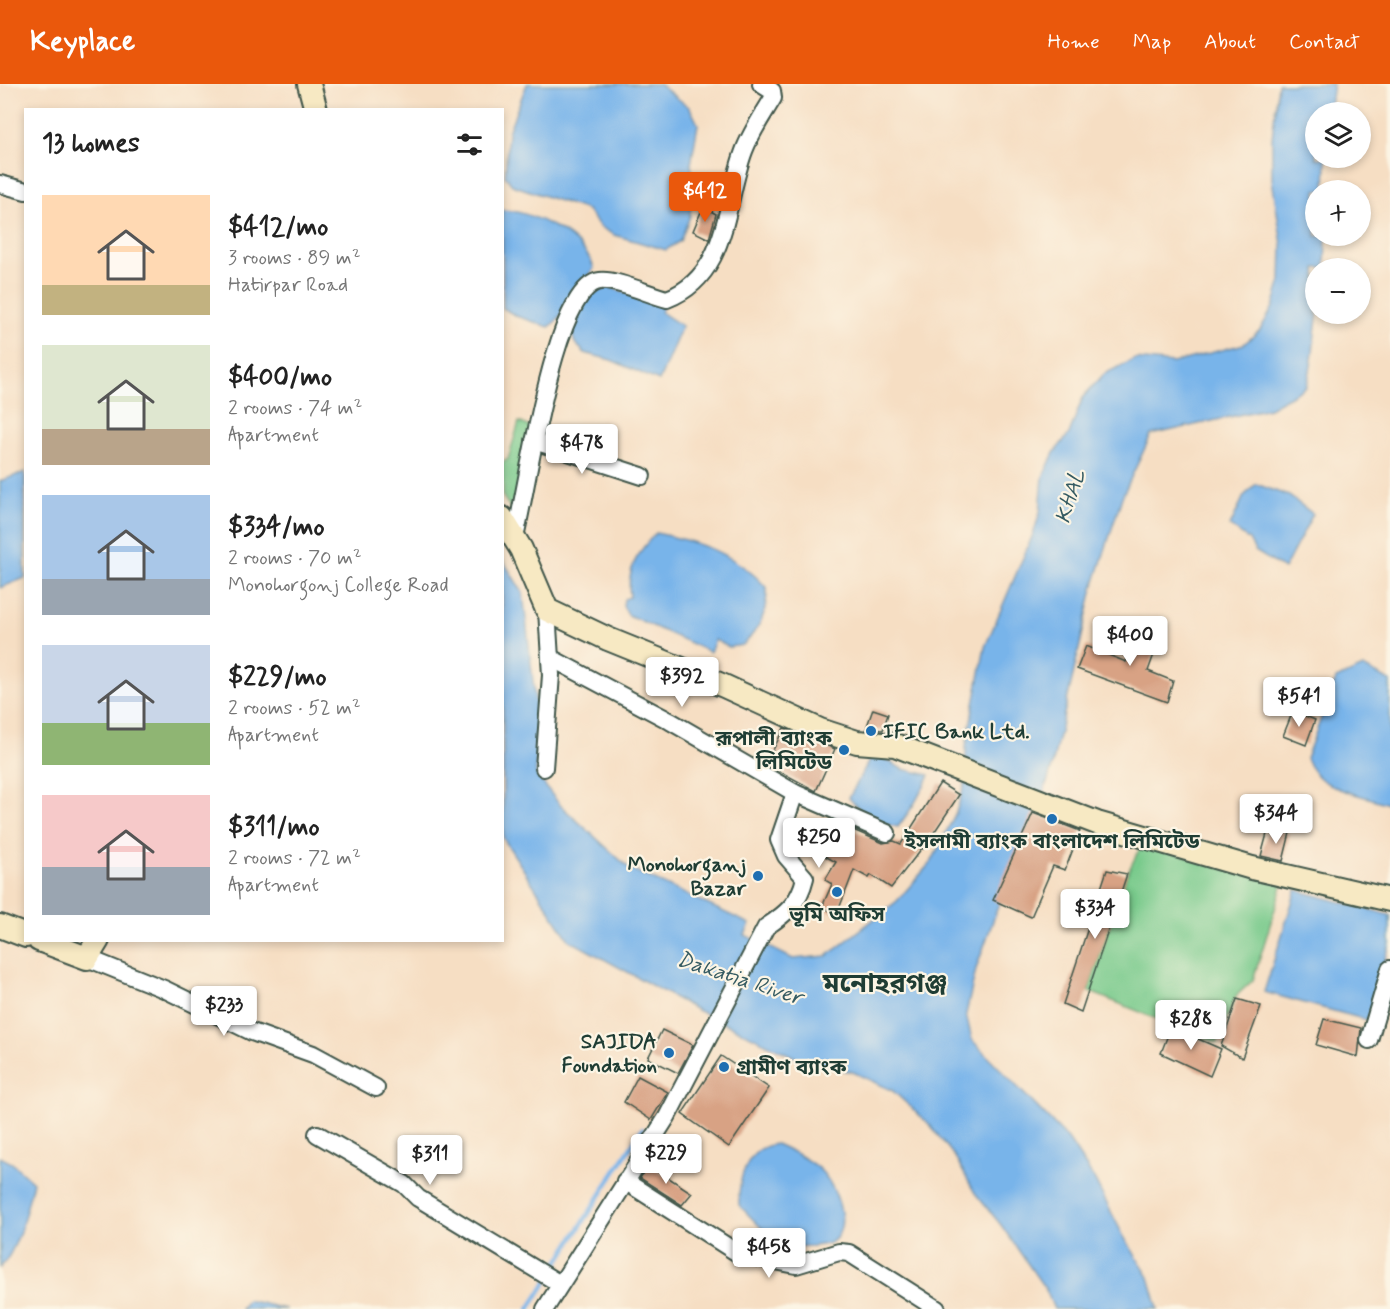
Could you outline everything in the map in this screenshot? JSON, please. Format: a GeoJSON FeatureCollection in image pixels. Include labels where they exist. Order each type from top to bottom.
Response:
{"type":"FeatureCollection","features":[{"type":"Feature","properties":{"kind":"street"},"geometry":{"type":"LineString","coordinates":[[309,84],[315,108]]}},
{"type":"Feature","properties":{"kind":"street"},"geometry":{"type":"LineString","coordinates":[[544,768],[551,658],[548,610],[509,527],[534,441],[540,406],[565,323],[576,301],[590,285],[601,280],[667,299],[696,283],[711,262],[726,225],[744,151],[774,94],[761,84]]}},
{"type":"Feature","properties":{"kind":"street"},"geometry":{"type":"LineString","coordinates":[[0,184],[24,190]]}},
{"type":"Feature","properties":{"kind":"street"},"geometry":{"type":"LineString","coordinates":[[534,441],[642,476]]}},
{"type":"Feature","properties":{"kind":"street"},"geometry":{"type":"LineString","coordinates":[[548,610],[608,639],[724,686],[820,730],[857,742],[895,746],[1097,823],[1207,855],[1390,900]]}},
{"type":"Feature","properties":{"kind":"street"},"geometry":{"type":"LineString","coordinates":[[551,658],[670,721],[795,793],[887,833]]}},
{"type":"Feature","properties":{"kind":"street"},"geometry":{"type":"LineString","coordinates":[[545,1309],[557,1282],[667,1118],[699,1050],[766,927],[797,903],[805,878],[786,856],[779,840],[795,793]]}},
{"type":"Feature","properties":{"kind":"street"},"geometry":{"type":"LineString","coordinates":[[0,926],[24,935]]}},
{"type":"Feature","properties":{"kind":"street"},"geometry":{"type":"LineString","coordinates":[[51,942],[92,949],[252,1032],[313,1054],[375,1088]]}},
{"type":"Feature","properties":{"kind":"street"},"geometry":{"type":"LineString","coordinates":[[1370,1040],[1390,969]]}},
{"type":"Feature","properties":{"kind":"street"},"geometry":{"type":"LineString","coordinates":[[317,1134],[404,1184],[418,1198],[557,1282]]}},
{"type":"Feature","properties":{"kind":"street"},"geometry":{"type":"LineString","coordinates":[[625,1181],[739,1254],[796,1265],[839,1252],[849,1253],[937,1309]]}},
{"type":"Feature","properties":{"kind":"green space"},"geometry":{"type":"Polygon","coordinates":[[[519,422],[535,429],[516,517],[504,499],[504,462],[508,459],[519,422]]]}},
{"type":"Feature","properties":{"kind":"green space"},"geometry":{"type":"Polygon","coordinates":[[[1142,844],[1283,883],[1253,980],[1236,996],[1217,1043],[1088,991],[1127,874],[1142,844]]]}},
{"type":"Feature","properties":{"kind":"water"},"geometry":{"type":"Polygon","coordinates":[[[527,84],[659,84],[690,108],[698,124],[691,164],[693,177],[690,216],[680,241],[666,250],[614,235],[600,227],[587,210],[512,185],[505,176],[508,132],[527,84]]]}},
{"type":"Feature","properties":{"kind":"water"},"geometry":{"type":"Polygon","coordinates":[[[1278,84],[1333,84],[1330,102],[1305,102],[1305,168],[1326,168],[1325,180],[1305,180],[1305,246],[1326,246],[1325,258],[1305,258],[1305,324],[1317,324],[1311,369],[1306,387],[1269,408],[1151,435],[1122,497],[1093,588],[1052,766],[1039,809],[1008,878],[976,969],[966,1014],[972,1040],[1068,1139],[1093,1177],[1124,1237],[1149,1277],[1158,1309],[1054,1309],[1046,1290],[1001,1225],[975,1193],[955,1157],[929,1124],[893,1091],[853,1072],[807,1063],[697,1010],[569,940],[504,840],[504,562],[523,593],[536,707],[536,774],[560,805],[629,868],[750,924],[745,935],[793,959],[827,956],[897,901],[932,861],[956,812],[965,784],[966,746],[985,647],[1034,532],[1040,512],[1043,477],[1054,453],[1069,434],[1083,397],[1104,374],[1135,359],[1173,363],[1244,344],[1260,330],[1273,307],[1281,281],[1282,245],[1272,179],[1272,139],[1278,84]]]}},
{"type":"Feature","properties":{"kind":"water"},"geometry":{"type":"Polygon","coordinates":[[[504,210],[528,215],[569,236],[580,246],[594,268],[575,291],[558,319],[549,327],[516,316],[504,309],[504,210]]]}},
{"type":"Feature","properties":{"kind":"water"},"geometry":{"type":"Polygon","coordinates":[[[609,287],[664,305],[661,312],[682,326],[659,381],[611,360],[585,353],[575,343],[572,334],[575,318],[593,293],[609,287]]]}},
{"type":"Feature","properties":{"kind":"water"},"geometry":{"type":"Polygon","coordinates":[[[24,472],[24,578],[0,588],[0,481],[24,472]]]}},
{"type":"Feature","properties":{"kind":"water"},"geometry":{"type":"Polygon","coordinates":[[[1256,484],[1289,496],[1313,514],[1284,569],[1255,551],[1249,540],[1230,526],[1244,496],[1256,484]]]}},
{"type":"Feature","properties":{"kind":"water"},"geometry":{"type":"Polygon","coordinates":[[[656,533],[716,551],[743,566],[767,588],[762,619],[743,645],[729,647],[715,640],[710,652],[628,615],[623,606],[624,599],[630,597],[632,570],[639,554],[656,533]]]}},
{"type":"Feature","properties":{"kind":"water"},"geometry":{"type":"Polygon","coordinates":[[[1363,667],[1390,681],[1390,805],[1330,785],[1312,770],[1306,758],[1336,679],[1363,667]]]}},
{"type":"Feature","properties":{"kind":"water"},"geometry":{"type":"Polygon","coordinates":[[[877,754],[902,769],[930,775],[898,827],[870,817],[849,798],[872,755],[877,754]]]}},
{"type":"Feature","properties":{"kind":"water"},"geometry":{"type":"Polygon","coordinates":[[[1296,890],[1390,915],[1390,944],[1367,1020],[1264,992],[1296,890]]]}},
{"type":"Feature","properties":{"kind":"water"},"geometry":{"type":"Polygon","coordinates":[[[776,1144],[813,1164],[823,1173],[832,1187],[839,1204],[842,1222],[840,1231],[831,1242],[811,1246],[783,1245],[767,1233],[739,1205],[740,1185],[746,1166],[757,1152],[776,1144]]]}},
{"type":"Feature","properties":{"kind":"water"},"geometry":{"type":"Polygon","coordinates":[[[0,1157],[12,1163],[33,1182],[17,1239],[0,1268],[0,1157]]]}},
{"type":"Feature","properties":{"kind":"water"},"geometry":{"type":"Polygon","coordinates":[[[247,1300],[286,1309],[241,1309],[247,1300]]]}},
{"type":"Feature","properties":{"kind":"building"},"geometry":{"type":"Polygon","coordinates":[[[703,207],[716,214],[709,239],[693,231],[703,207]]]}},
{"type":"Feature","properties":{"kind":"building"},"geometry":{"type":"Polygon","coordinates":[[[1137,628],[1161,635],[1148,671],[1173,681],[1167,702],[1077,669],[1086,646],[1126,662],[1137,628]]]}},
{"type":"Feature","properties":{"kind":"building"},"geometry":{"type":"Polygon","coordinates":[[[873,709],[888,714],[883,730],[866,729],[873,709]]]}},
{"type":"Feature","properties":{"kind":"building"},"geometry":{"type":"Polygon","coordinates":[[[1293,711],[1315,720],[1306,745],[1283,736],[1293,711]]]}},
{"type":"Feature","properties":{"kind":"building"},"geometry":{"type":"Polygon","coordinates":[[[784,728],[835,749],[816,791],[766,764],[784,728]]]}},
{"type":"Feature","properties":{"kind":"building"},"geometry":{"type":"Polygon","coordinates":[[[940,783],[959,795],[923,849],[891,888],[871,875],[869,878],[854,870],[837,914],[822,907],[832,884],[825,880],[836,862],[821,854],[837,823],[883,843],[894,841],[901,844],[940,783]]]}},
{"type":"Feature","properties":{"kind":"building"},"geometry":{"type":"Polygon","coordinates":[[[1033,813],[1080,831],[1065,870],[1053,866],[1031,917],[993,900],[1033,813]]]}},
{"type":"Feature","properties":{"kind":"building"},"geometry":{"type":"Polygon","coordinates":[[[1268,830],[1290,833],[1283,861],[1261,856],[1268,830]]]}},
{"type":"Feature","properties":{"kind":"building"},"geometry":{"type":"Polygon","coordinates":[[[1107,870],[1127,874],[1081,1012],[1063,1004],[1107,870]]]}},
{"type":"Feature","properties":{"kind":"building"},"geometry":{"type":"Polygon","coordinates":[[[1237,999],[1261,1006],[1242,1058],[1221,1046],[1237,999]]]}},
{"type":"Feature","properties":{"kind":"building"},"geometry":{"type":"Polygon","coordinates":[[[1324,1019],[1361,1028],[1358,1057],[1316,1045],[1324,1019]]]}},
{"type":"Feature","properties":{"kind":"building"},"geometry":{"type":"Polygon","coordinates":[[[1171,1027],[1221,1049],[1210,1076],[1161,1053],[1171,1027]]]}},
{"type":"Feature","properties":{"kind":"building"},"geometry":{"type":"Polygon","coordinates":[[[662,1030],[693,1045],[678,1073],[648,1058],[662,1030]]]}},
{"type":"Feature","properties":{"kind":"building"},"geometry":{"type":"Polygon","coordinates":[[[721,1056],[769,1088],[729,1147],[682,1114],[721,1056]]]}},
{"type":"Feature","properties":{"kind":"building"},"geometry":{"type":"Polygon","coordinates":[[[638,1076],[668,1092],[651,1120],[624,1102],[638,1076]]]}},
{"type":"Feature","properties":{"kind":"building"},"geometry":{"type":"Polygon","coordinates":[[[649,1165],[692,1193],[682,1205],[640,1178],[649,1165]]]}},
{"type":"Feature","properties":{"kind":"waterway"},"geometry":{"type":"LineString","coordinates":[[551,1273],[642,1129]]}},
{"type":"Feature","properties":{"kind":"waterway"},"geometry":{"type":"LineString","coordinates":[[529,1309],[547,1281]]}},
{"type":"Feature","properties":{"kind":"place","name":"IFIC Bank Ltd."},"geometry":{"type":"Point","coordinates":[871,731]}},
{"type":"Feature","properties":{"kind":"place","name":"রূপালী ব্যাংক লিমিটেড"},"geometry":{"type":"Point","coordinates":[844,750]}},
{"type":"Feature","properties":{"kind":"place","name":"ইসলামী ব্যাংক বাংলাদেশ লিমিটেড"},"geometry":{"type":"Point","coordinates":[1052,819]}},
{"type":"Feature","properties":{"kind":"place","name":"Monohorganj Bazar"},"geometry":{"type":"Point","coordinates":[758,876]}},
{"type":"Feature","properties":{"kind":"place","name":"ভূমি অফিস"},"geometry":{"type":"Point","coordinates":[837,892]}},
{"type":"Feature","properties":{"kind":"place","name":"SAJIDA Foundation"},"geometry":{"type":"Point","coordinates":[669,1053]}},
{"type":"Feature","properties":{"kind":"place","name":"গ্রামীণ ব্যাংক"},"geometry":{"type":"Point","coordinates":[724,1067]}},
{"type":"Feature","properties":{"kind":"district","name":"মনোহরগঞ্জ"},"geometry":{"type":"Point","coordinates":[885,983]}},
{"type":"Feature","properties":{"kind":"water label","name":"KHAL"},"geometry":{"type":"Point","coordinates":[1069,496]}},
{"type":"Feature","properties":{"kind":"water label","name":"Dakatia River"},"geometry":{"type":"Point","coordinates":[740,977]}}]}
